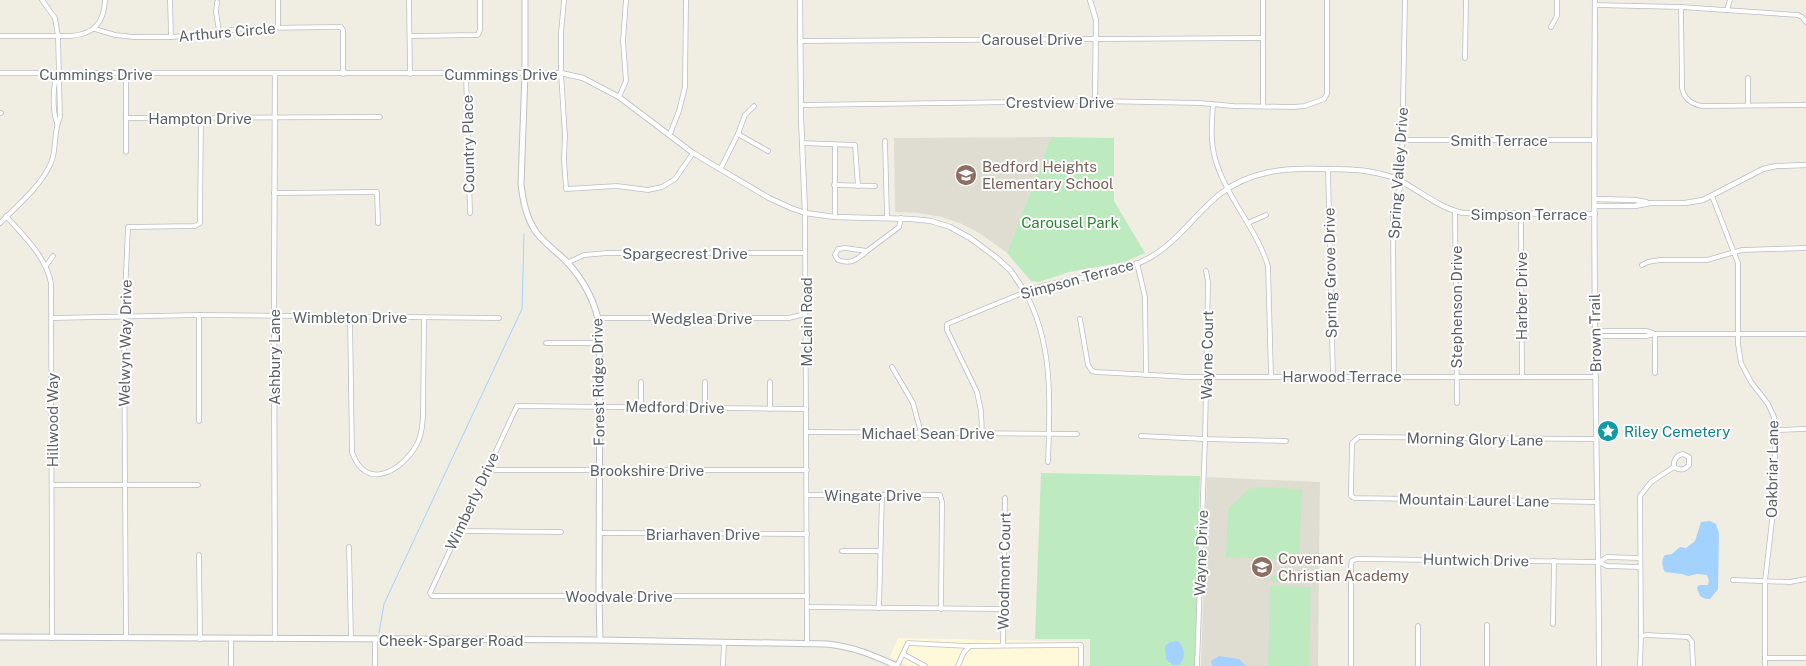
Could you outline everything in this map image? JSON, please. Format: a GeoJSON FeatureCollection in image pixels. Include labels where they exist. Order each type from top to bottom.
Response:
{"type":"FeatureCollection","features":[{"type":"Feature","properties":{"kind":"main road","name":"Forest Ridge Drive"},"geometry":{"type":"LineString","coordinates":[[525,0],[525,73],[521,184],[523,198],[528,217],[536,232],[567,263],[591,296],[598,318],[600,343],[598,596],[600,640]]}},
{"type":"Feature","properties":{"kind":"main road","name":"Cheek-Sparger Road"},"geometry":{"type":"LineString","coordinates":[[0,637],[600,640],[808,644],[846,646],[861,650],[897,666]]}},
{"type":"Feature","properties":{"kind":"street"},"geometry":{"type":"LineString","coordinates":[[0,223],[33,190],[51,164],[55,148],[57,123],[60,117],[59,80],[57,74],[58,36],[55,18],[42,0]]}},
{"type":"Feature","properties":{"kind":"street"},"geometry":{"type":"LineString","coordinates":[[0,36],[77,36],[95,29],[104,14],[105,0]]}},
{"type":"Feature","properties":{"kind":"street"},"geometry":{"type":"LineString","coordinates":[[170,0],[171,37]]}},
{"type":"Feature","properties":{"kind":"street"},"geometry":{"type":"LineString","coordinates":[[278,0],[278,27]]}},
{"type":"Feature","properties":{"kind":"street"},"geometry":{"type":"LineString","coordinates":[[409,0],[410,74]]}},
{"type":"Feature","properties":{"kind":"street"},"geometry":{"type":"LineString","coordinates":[[410,36],[478,35],[480,30],[480,0]]}},
{"type":"Feature","properties":{"kind":"street"},"geometry":{"type":"LineString","coordinates":[[564,0],[561,33],[561,73],[566,188],[617,186],[648,190],[662,187],[675,179],[693,152]]}},
{"type":"Feature","properties":{"kind":"street"},"geometry":{"type":"LineString","coordinates":[[618,97],[626,81],[623,41],[626,0]]}},
{"type":"Feature","properties":{"kind":"street"},"geometry":{"type":"LineString","coordinates":[[670,134],[681,105],[685,87],[686,0]]}},
{"type":"Feature","properties":{"kind":"street","name":"McLain Road"},"geometry":{"type":"LineString","coordinates":[[800,0],[805,213],[808,644]]}},
{"type":"Feature","properties":{"kind":"street"},"geometry":{"type":"LineString","coordinates":[[1090,0],[1096,20],[1097,38],[1095,102]]}},
{"type":"Feature","properties":{"kind":"street"},"geometry":{"type":"LineString","coordinates":[[1263,0],[1263,106]]}},
{"type":"Feature","properties":{"kind":"street","name":"Crestview Drive"},"geometry":{"type":"LineString","coordinates":[[801,105],[1095,102],[1305,106],[1319,101],[1327,94],[1326,0]]}},
{"type":"Feature","properties":{"kind":"street","name":"Spring Valley Drive"},"geometry":{"type":"LineString","coordinates":[[1394,376],[1393,211],[1400,188],[1398,180],[1402,158],[1405,0]]}},
{"type":"Feature","properties":{"kind":"street"},"geometry":{"type":"LineString","coordinates":[[1465,58],[1466,0]]}},
{"type":"Feature","properties":{"kind":"street"},"geometry":{"type":"LineString","coordinates":[[1551,27],[1557,16],[1557,0]]}},
{"type":"Feature","properties":{"kind":"street"},"geometry":{"type":"LineString","coordinates":[[1727,10],[1730,0]]}},
{"type":"Feature","properties":{"kind":"street"},"geometry":{"type":"LineString","coordinates":[[217,2],[216,12],[219,32]]}},
{"type":"Feature","properties":{"kind":"street"},"geometry":{"type":"LineString","coordinates":[[1595,3],[1798,15],[1806,22]]}},
{"type":"Feature","properties":{"kind":"street","name":"Brown Trail"},"geometry":{"type":"LineString","coordinates":[[1595,3],[1595,333],[1599,666]]}},
{"type":"Feature","properties":{"kind":"street"},"geometry":{"type":"LineString","coordinates":[[1681,7],[1682,88],[1685,97],[1691,102],[1702,106],[1806,104]]}},
{"type":"Feature","properties":{"kind":"street","name":"Arthurs Circle"},"geometry":{"type":"LineString","coordinates":[[95,29],[115,35],[171,37],[245,28],[342,27],[342,74]]}},
{"type":"Feature","properties":{"kind":"street","name":"Carousel Drive"},"geometry":{"type":"LineString","coordinates":[[800,41],[1263,38]]}},
{"type":"Feature","properties":{"kind":"street","name":"Cummings Drive"},"geometry":{"type":"LineString","coordinates":[[0,73],[561,73],[583,78],[618,97],[693,152],[769,198],[790,208],[805,213],[835,218],[887,217],[931,221],[962,232],[1011,271],[1025,292]]}},
{"type":"Feature","properties":{"kind":"street"},"geometry":{"type":"LineString","coordinates":[[126,74],[126,152]]}},
{"type":"Feature","properties":{"kind":"street","name":"Ashbury Lane"},"geometry":{"type":"LineString","coordinates":[[275,74],[275,639]]}},
{"type":"Feature","properties":{"kind":"street","name":"Country Place"},"geometry":{"type":"LineString","coordinates":[[466,74],[470,214]]}},
{"type":"Feature","properties":{"kind":"street"},"geometry":{"type":"LineString","coordinates":[[1748,78],[1748,105]]}},
{"type":"Feature","properties":{"kind":"street"},"geometry":{"type":"LineString","coordinates":[[1213,104],[1212,142],[1215,159],[1228,189],[1263,250],[1268,266],[1270,376]]}},
{"type":"Feature","properties":{"kind":"street"},"geometry":{"type":"LineString","coordinates":[[721,168],[745,115],[754,106]]}},
{"type":"Feature","properties":{"kind":"street","name":"Hampton Drive"},"geometry":{"type":"LineString","coordinates":[[126,118],[380,117]]}},
{"type":"Feature","properties":{"kind":"street","name":"Welwyn Way Drive"},"geometry":{"type":"LineString","coordinates":[[126,639],[124,317],[128,227],[195,226],[200,223],[201,118]]}},
{"type":"Feature","properties":{"kind":"street"},"geometry":{"type":"LineString","coordinates":[[738,134],[768,151]]}},
{"type":"Feature","properties":{"kind":"street","name":"Smith Terrace"},"geometry":{"type":"LineString","coordinates":[[1403,140],[1595,140]]}},
{"type":"Feature","properties":{"kind":"street"},"geometry":{"type":"LineString","coordinates":[[884,141],[887,217]]}},
{"type":"Feature","properties":{"kind":"street"},"geometry":{"type":"LineString","coordinates":[[802,143],[852,145],[856,147],[858,186]]}},
{"type":"Feature","properties":{"kind":"street"},"geometry":{"type":"LineString","coordinates":[[835,145],[835,218]]}},
{"type":"Feature","properties":{"kind":"street"},"geometry":{"type":"LineString","coordinates":[[1595,199],[1635,200],[1650,203],[1685,203],[1712,196],[1763,169],[1776,166],[1806,165]]}},
{"type":"Feature","properties":{"kind":"street","name":"Simpson Terrace"},"geometry":{"type":"LineString","coordinates":[[982,433],[981,411],[977,392],[946,327],[950,322],[1025,292],[1064,280],[1116,271],[1149,258],[1164,248],[1219,194],[1250,176],[1292,168],[1365,171],[1398,180],[1455,212],[1481,214],[1595,214]]}},
{"type":"Feature","properties":{"kind":"street","name":"Spring Grove Drive"},"geometry":{"type":"LineString","coordinates":[[1328,169],[1333,376]]}},
{"type":"Feature","properties":{"kind":"street"},"geometry":{"type":"LineString","coordinates":[[834,185],[875,186]]}},
{"type":"Feature","properties":{"kind":"street"},"geometry":{"type":"LineString","coordinates":[[274,193],[377,192],[378,223]]}},
{"type":"Feature","properties":{"kind":"street","name":"Oakbriar Lane"},"geometry":{"type":"LineString","coordinates":[[1712,196],[1738,263],[1738,333],[1742,363],[1750,382],[1772,412],[1775,430],[1772,512],[1766,582],[1765,666]]}},
{"type":"Feature","properties":{"kind":"street"},"geometry":{"type":"LineString","coordinates":[[1595,206],[1635,206],[1650,203]]}},
{"type":"Feature","properties":{"kind":"street","name":"Stephenson Drive"},"geometry":{"type":"LineString","coordinates":[[1455,212],[1457,403]]}},
{"type":"Feature","properties":{"kind":"street","name":"Harber Drive"},"geometry":{"type":"LineString","coordinates":[[1521,214],[1522,377]]}},
{"type":"Feature","properties":{"kind":"street"},"geometry":{"type":"LineString","coordinates":[[1248,223],[1266,215]]}},
{"type":"Feature","properties":{"kind":"street","name":"Hillwood Way"},"geometry":{"type":"LineString","coordinates":[[6,216],[38,253],[46,266],[51,284],[52,638]]}},
{"type":"Feature","properties":{"kind":"street"},"geometry":{"type":"LineString","coordinates":[[868,251],[845,248],[838,249],[835,255],[838,260],[844,262],[854,261],[868,251],[899,227],[901,218]]}},
{"type":"Feature","properties":{"kind":"street"},"geometry":{"type":"LineString","coordinates":[[1642,265],[1660,260],[1707,260],[1733,252],[1806,248]]}},
{"type":"Feature","properties":{"kind":"street","name":"Spargecrest Drive"},"geometry":{"type":"LineString","coordinates":[[567,263],[584,255],[607,253],[805,253]]}},
{"type":"Feature","properties":{"kind":"street"},"geometry":{"type":"LineString","coordinates":[[46,266],[53,256]]}},
{"type":"Feature","properties":{"kind":"street"},"geometry":{"type":"LineString","coordinates":[[1137,263],[1145,297],[1146,375]]}},
{"type":"Feature","properties":{"kind":"street","name":"Wayne Court"},"geometry":{"type":"LineString","coordinates":[[1205,439],[1208,282],[1206,271]]}},
{"type":"Feature","properties":{"kind":"street"},"geometry":{"type":"LineString","coordinates":[[1025,292],[1038,320],[1046,353],[1050,397],[1048,462]]}},
{"type":"Feature","properties":{"kind":"street","name":"Wedglea Drive"},"geometry":{"type":"LineString","coordinates":[[598,318],[789,318],[806,314]]}},
{"type":"Feature","properties":{"kind":"street"},"geometry":{"type":"LineString","coordinates":[[199,316],[199,421]]}},
{"type":"Feature","properties":{"kind":"street","name":"Wimbleton Drive"},"geometry":{"type":"LineString","coordinates":[[52,318],[199,316],[499,318]]}},
{"type":"Feature","properties":{"kind":"street"},"geometry":{"type":"LineString","coordinates":[[350,317],[351,443],[355,460],[363,470],[376,475],[390,472],[409,455],[421,434],[423,417],[424,318]]}},
{"type":"Feature","properties":{"kind":"street","name":"Harwood Terrace"},"geometry":{"type":"LineString","coordinates":[[1080,318],[1085,354],[1090,369],[1096,372],[1207,377],[1596,377]]}},
{"type":"Feature","properties":{"kind":"street"},"geometry":{"type":"LineString","coordinates":[[1595,333],[1646,331],[1655,334],[1806,334]]}},
{"type":"Feature","properties":{"kind":"street"},"geometry":{"type":"LineString","coordinates":[[1655,334],[1655,373]]}},
{"type":"Feature","properties":{"kind":"street"},"geometry":{"type":"LineString","coordinates":[[546,343],[600,343]]}},
{"type":"Feature","properties":{"kind":"street"},"geometry":{"type":"LineString","coordinates":[[892,367],[913,403],[921,433]]}},
{"type":"Feature","properties":{"kind":"street"},"geometry":{"type":"LineString","coordinates":[[641,382],[641,407]]}},
{"type":"Feature","properties":{"kind":"street"},"geometry":{"type":"LineString","coordinates":[[706,382],[706,408]]}},
{"type":"Feature","properties":{"kind":"street"},"geometry":{"type":"LineString","coordinates":[[770,382],[770,409]]}},
{"type":"Feature","properties":{"kind":"street","name":"Medford Drive"},"geometry":{"type":"LineString","coordinates":[[515,408],[522,406],[806,409]]}},
{"type":"Feature","properties":{"kind":"street","name":"Wimberly Drive"},"geometry":{"type":"LineString","coordinates":[[431,595],[458,531],[515,408]]}},
{"type":"Feature","properties":{"kind":"street"},"geometry":{"type":"LineString","coordinates":[[1775,430],[1806,429]]}},
{"type":"Feature","properties":{"kind":"street","name":"Michael Sean Drive"},"geometry":{"type":"LineString","coordinates":[[806,432],[1076,434]]}},
{"type":"Feature","properties":{"kind":"street"},"geometry":{"type":"LineString","coordinates":[[1141,436],[1286,440]]}},
{"type":"Feature","properties":{"kind":"street","name":"Morning Glory Lane"},"geometry":{"type":"LineString","coordinates":[[1351,496],[1352,443],[1354,439],[1359,437],[1596,439]]}},
{"type":"Feature","properties":{"kind":"street","name":"Wayne Drive"},"geometry":{"type":"LineString","coordinates":[[1197,666],[1205,439]]}},
{"type":"Feature","properties":{"kind":"street"},"geometry":{"type":"LineString","coordinates":[[1640,666],[1640,496],[1652,482],[1674,467],[1675,459],[1678,456],[1683,454],[1689,457],[1690,462],[1687,468],[1681,470],[1674,467]]}},
{"type":"Feature","properties":{"kind":"street","name":"Brookshire Drive"},"geometry":{"type":"LineString","coordinates":[[487,470],[806,470]]}},
{"type":"Feature","properties":{"kind":"street"},"geometry":{"type":"LineString","coordinates":[[52,484],[198,485]]}},
{"type":"Feature","properties":{"kind":"street","name":"Wingate Drive"},"geometry":{"type":"LineString","coordinates":[[807,495],[940,495],[942,502],[941,609]]}},
{"type":"Feature","properties":{"kind":"street"},"geometry":{"type":"LineString","coordinates":[[879,608],[882,495]]}},
{"type":"Feature","properties":{"kind":"street","name":"Mountain Laurel Lane"},"geometry":{"type":"LineString","coordinates":[[1351,496],[1354,498],[1597,502]]}},
{"type":"Feature","properties":{"kind":"street","name":"Woodmont Court"},"geometry":{"type":"LineString","coordinates":[[1004,645],[1005,498]]}},
{"type":"Feature","properties":{"kind":"street"},"geometry":{"type":"LineString","coordinates":[[458,531],[560,532]]}},
{"type":"Feature","properties":{"kind":"street","name":"Briarhaven Drive"},"geometry":{"type":"LineString","coordinates":[[599,533],[807,534]]}},
{"type":"Feature","properties":{"kind":"street"},"geometry":{"type":"LineString","coordinates":[[349,547],[351,639]]}},
{"type":"Feature","properties":{"kind":"street"},"geometry":{"type":"LineString","coordinates":[[842,551],[880,551]]}},
{"type":"Feature","properties":{"kind":"street"},"geometry":{"type":"LineString","coordinates":[[199,555],[200,639]]}},
{"type":"Feature","properties":{"kind":"street"},"geometry":{"type":"LineString","coordinates":[[1599,562],[1607,557],[1640,558]]}},
{"type":"Feature","properties":{"kind":"street","name":"Huntwich Drive"},"geometry":{"type":"LineString","coordinates":[[1351,666],[1351,566],[1354,560],[1599,562]]}},
{"type":"Feature","properties":{"kind":"street"},"geometry":{"type":"LineString","coordinates":[[1553,624],[1554,561]]}},
{"type":"Feature","properties":{"kind":"street"},"geometry":{"type":"LineString","coordinates":[[1599,562],[1607,566],[1640,568]]}},
{"type":"Feature","properties":{"kind":"street"},"geometry":{"type":"LineString","coordinates":[[1733,580],[1790,582],[1806,579]]}},
{"type":"Feature","properties":{"kind":"street","name":"Woodvale Drive"},"geometry":{"type":"LineString","coordinates":[[431,595],[807,596]]}},
{"type":"Feature","properties":{"kind":"street"},"geometry":{"type":"LineString","coordinates":[[808,607],[1004,610]]}},
{"type":"Feature","properties":{"kind":"street"},"geometry":{"type":"LineString","coordinates":[[1487,625],[1487,666]]}},
{"type":"Feature","properties":{"kind":"street"},"geometry":{"type":"LineString","coordinates":[[1418,626],[1418,666]]}},
{"type":"Feature","properties":{"kind":"street"},"geometry":{"type":"LineString","coordinates":[[1641,636],[1688,637],[1692,642],[1693,666]]}},
{"type":"Feature","properties":{"kind":"street"},"geometry":{"type":"LineString","coordinates":[[231,639],[231,666]]}},
{"type":"Feature","properties":{"kind":"street"},"geometry":{"type":"LineString","coordinates":[[375,639],[375,666]]}},
{"type":"Feature","properties":{"kind":"street"},"geometry":{"type":"LineString","coordinates":[[723,666],[724,643]]}},
{"type":"Feature","properties":{"kind":"street"},"geometry":{"type":"LineString","coordinates":[[897,666],[908,643],[968,646],[1082,645],[1081,666]]}},
{"type":"Feature","properties":{"kind":"street"},"geometry":{"type":"LineString","coordinates":[[958,666],[968,646]]}},
{"type":"Feature","properties":{"kind":"street"},"geometry":{"type":"LineString","coordinates":[[903,654],[925,666]]}},
{"type":"Feature","properties":{"kind":"street"},"geometry":{"type":"LineString","coordinates":[[1765,658],[1806,658]]}},
{"type":"Feature","properties":{"kind":"shaded area","name":"Bedford Heights Elementary School"},"geometry":{"type":"Polygon","coordinates":[[[1051,137],[1007,253],[981,234],[962,224],[942,217],[895,212],[894,138],[1051,137]]]}},
{"type":"Feature","properties":{"kind":"shaded area","name":"Covenant Christian Academy"},"geometry":{"type":"Polygon","coordinates":[[[1207,477],[1320,482],[1318,666],[1201,666],[1207,477]]]}},
{"type":"Feature","properties":{"kind":"shaded area"},"geometry":{"type":"Polygon","coordinates":[[[898,638],[1084,642],[1084,666],[907,666],[890,657],[898,638]]]}},
{"type":"Feature","properties":{"kind":"green space","name":"Carousel Park"},"geometry":{"type":"Polygon","coordinates":[[[1051,137],[1114,138],[1114,201],[1145,253],[1125,262],[1069,272],[1039,282],[1031,281],[1007,253],[1051,137]]]}},
{"type":"Feature","properties":{"kind":"green space"},"geometry":{"type":"Polygon","coordinates":[[[1041,473],[1200,476],[1195,666],[1090,666],[1090,639],[1035,639],[1041,473]],[[1178,641],[1169,664],[1177,665],[1183,659],[1182,646],[1178,641]]]}},
{"type":"Feature","properties":{"kind":"green space"},"geometry":{"type":"Polygon","coordinates":[[[1261,487],[1302,489],[1299,560],[1226,557],[1228,509],[1248,489],[1261,487]]]}},
{"type":"Feature","properties":{"kind":"green space"},"geometry":{"type":"Polygon","coordinates":[[[1274,575],[1283,576],[1285,581],[1281,583],[1273,582],[1271,578],[1274,575]]]}},
{"type":"Feature","properties":{"kind":"green space"},"geometry":{"type":"Polygon","coordinates":[[[1270,586],[1311,587],[1309,666],[1268,666],[1270,586]]]}},
{"type":"Feature","properties":{"kind":"water"},"geometry":{"type":"Polygon","coordinates":[[[1710,521],[1716,524],[1719,534],[1718,589],[1710,599],[1701,596],[1697,587],[1708,585],[1707,575],[1697,574],[1688,576],[1665,572],[1662,564],[1665,555],[1672,554],[1680,547],[1686,548],[1695,541],[1701,522],[1710,521]]]}},
{"type":"Feature","properties":{"kind":"water"},"geometry":{"type":"Polygon","coordinates":[[[1178,641],[1184,653],[1183,660],[1179,665],[1172,665],[1166,659],[1165,646],[1170,642],[1178,641]]]}},
{"type":"Feature","properties":{"kind":"water"},"geometry":{"type":"Polygon","coordinates":[[[1219,656],[1239,659],[1246,666],[1212,666],[1211,661],[1219,656]]]}},
{"type":"Feature","properties":{"kind":"waterway"},"geometry":{"type":"LineString","coordinates":[[379,633],[384,604],[522,309],[524,234]]}},
{"type":"Feature","properties":{"kind":"place","name":"Bedford Heights Elementary School"},"geometry":{"type":"Point","coordinates":[966,175]}},
{"type":"Feature","properties":{"kind":"place","name":"Riley Cemetery"},"geometry":{"type":"Point","coordinates":[1608,431]}},
{"type":"Feature","properties":{"kind":"place","name":"Covenant Christian Academy"},"geometry":{"type":"Point","coordinates":[1262,567]}}]}
